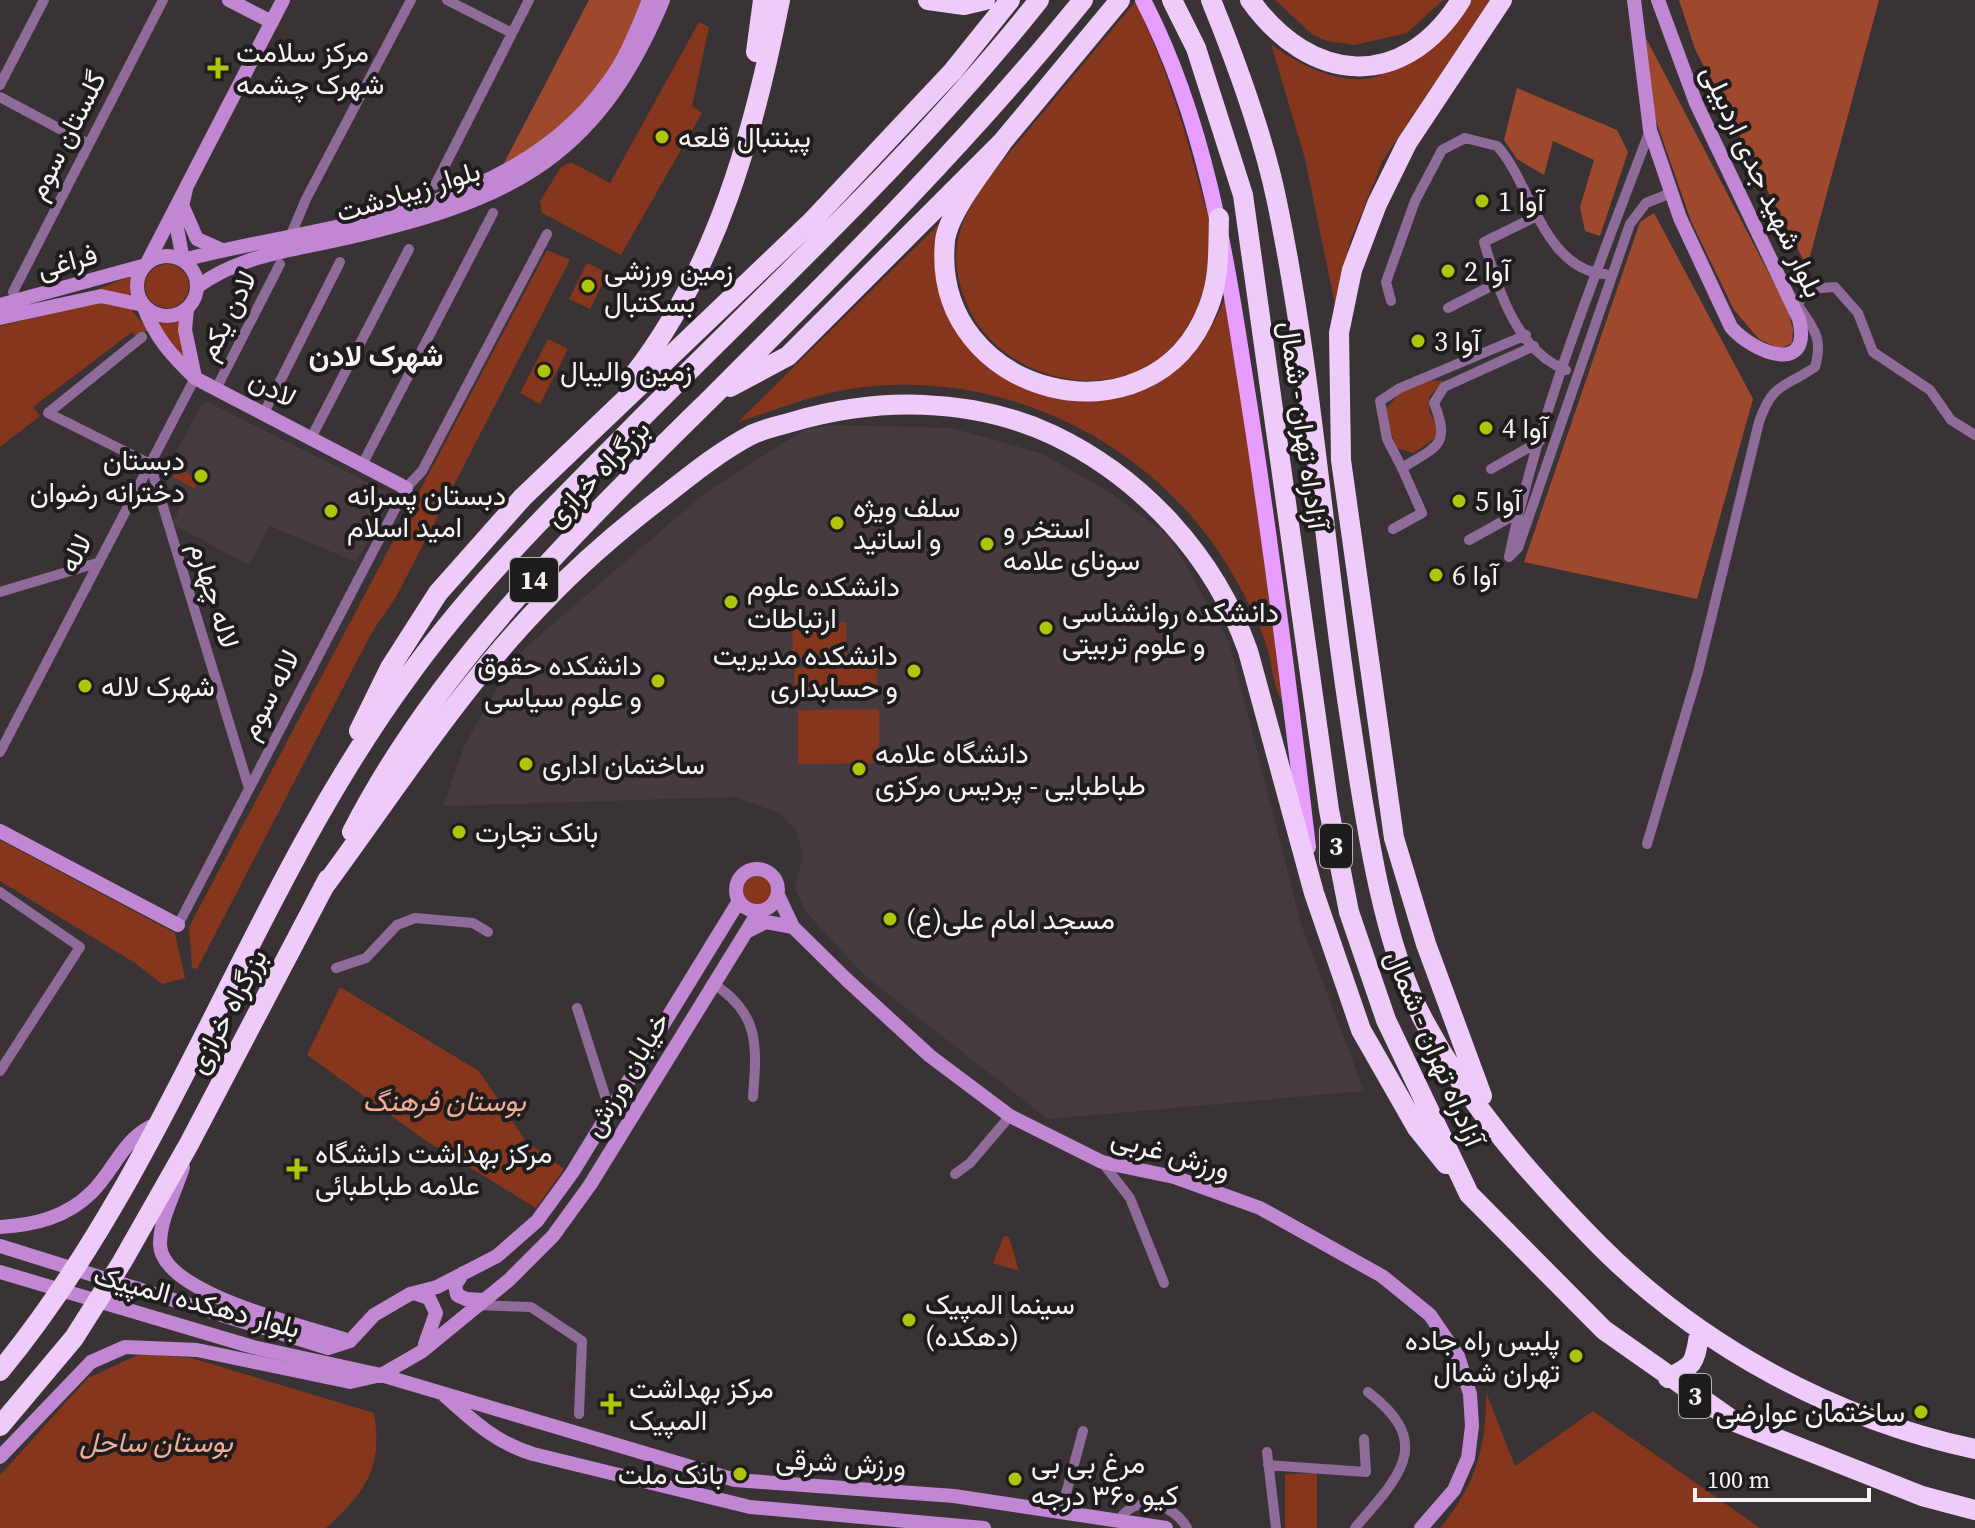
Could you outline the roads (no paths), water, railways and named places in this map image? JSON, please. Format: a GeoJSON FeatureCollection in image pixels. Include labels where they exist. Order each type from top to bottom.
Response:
{"type":"FeatureCollection","features":[{"type":"Feature","properties":{"kind":"highway"},"geometry":{"type":"LineString","coordinates":[[744,143],[763,0]]}},
{"type":"Feature","properties":{"kind":"highway"},"geometry":{"type":"LineString","coordinates":[[584,437],[649,355],[697,278],[728,199],[780,0]]}},
{"type":"Feature","properties":{"kind":"highway"},"geometry":{"type":"LineString","coordinates":[[928,0],[964,5],[985,0]]}},
{"type":"Feature","properties":{"kind":"highway"},"geometry":{"type":"LineString","coordinates":[[330,791],[390,668],[438,593],[523,497],[811,222],[953,71],[1010,0]]}},
{"type":"Feature","properties":{"kind":"highway","name":"بزرگراه خرازی"},"geometry":{"type":"LineString","coordinates":[[0,1371],[33,1331],[89,1246],[157,1124],[330,791],[409,675],[472,595],[555,505],[927,128],[1039,0]]}},
{"type":"Feature","properties":{"kind":"highway","name":"بزرگراه خرازی"},"geometry":{"type":"LineString","coordinates":[[0,1426],[74,1338],[122,1262],[189,1144],[372,794],[465,660],[548,563],[856,254],[1013,87],[1083,0]]}},
{"type":"Feature","properties":{"kind":"highway"},"geometry":{"type":"LineString","coordinates":[[712,396],[788,356],[1003,141],[1120,0]]}},
{"type":"Feature","properties":{"kind":"highway","name":"آزادراه تهران - شمال"},"geometry":{"type":"LineString","coordinates":[[1172,0],[1196,48],[1243,195],[1329,810],[1349,912],[1386,1020],[1469,1194],[1604,1330],[1668,1378],[1735,1422],[1922,1496],[1975,1510]]}},
{"type":"Feature","properties":{"kind":"highway","name":"آزادراه تهران - شمال"},"geometry":{"type":"LineString","coordinates":[[1211,0],[1277,198],[1301,339],[1362,796],[1395,946],[1423,1019],[1496,1135],[1619,1265],[1700,1330],[1784,1381],[1847,1409],[1944,1442],[1975,1449]]}},
{"type":"Feature","properties":{"kind":"highway"},"geometry":{"type":"LineString","coordinates":[[1250,0],[1271,29],[1321,61],[1358,65],[1396,61],[1412,53],[1446,22],[1461,0]]}},
{"type":"Feature","properties":{"kind":"highway"},"geometry":{"type":"LineString","coordinates":[[1496,1135],[1426,944],[1394,838],[1341,460],[1339,333],[1352,270],[1377,204],[1407,143],[1502,0]]}},
{"type":"Feature","properties":{"kind":"highway"},"geometry":{"type":"LineString","coordinates":[[1003,141],[962,203],[945,238],[945,272],[960,319],[978,343],[1014,375],[1047,387],[1080,391],[1117,388],[1152,376],[1187,345],[1207,311],[1217,282],[1219,218]]}},
{"type":"Feature","properties":{"kind":"highway"},"geometry":{"type":"LineString","coordinates":[[323,888],[461,700],[543,603],[632,521],[721,452],[754,433],[828,411],[876,404],[929,405],[1027,423],[1073,445],[1124,479],[1185,538],[1236,617],[1314,893],[1361,1030],[1417,1128],[1469,1194]]}},
{"type":"Feature","properties":{"kind":"highway"},"geometry":{"type":"LineString","coordinates":[[1668,1378],[1691,1367],[1700,1330]]}},
{"type":"Feature","properties":{"kind":"main road"},"geometry":{"type":"LineString","coordinates":[[1145,3],[1179,82],[1219,218],[1280,610],[1314,893]]}},
{"type":"Feature","properties":{"kind":"street"},"geometry":{"type":"LineString","coordinates":[[0,85],[44,0]]}},
{"type":"Feature","properties":{"kind":"street","name":"گلستان سوم"},"geometry":{"type":"LineString","coordinates":[[13,292],[163,0]]}},
{"type":"Feature","properties":{"kind":"street"},"geometry":{"type":"LineString","coordinates":[[229,0],[272,22]]}},
{"type":"Feature","properties":{"kind":"street"},"geometry":{"type":"LineString","coordinates":[[187,309],[178,314],[159,316],[143,305],[137,289],[146,265],[283,0]]}},
{"type":"Feature","properties":{"kind":"street"},"geometry":{"type":"LineString","coordinates":[[290,237],[306,199],[411,0]]}},
{"type":"Feature","properties":{"kind":"street"},"geometry":{"type":"LineString","coordinates":[[447,0],[512,33]]}},
{"type":"Feature","properties":{"kind":"street"},"geometry":{"type":"LineString","coordinates":[[435,185],[529,0]]}},
{"type":"Feature","properties":{"kind":"street","name":"بلوار زیبادشت"},"geometry":{"type":"LineString","coordinates":[[183,260],[424,206],[499,177],[525,162],[567,128],[604,87],[619,66],[649,0]]}},
{"type":"Feature","properties":{"kind":"street","name":"بلوار زیبادشت"},"geometry":{"type":"LineString","coordinates":[[197,287],[229,266],[434,216],[475,202],[531,173],[574,138],[621,86],[663,0]]}},
{"type":"Feature","properties":{"kind":"street","name":"بلوار شهید جدی اردبیلی"},"geometry":{"type":"LineString","coordinates":[[1634,0],[1650,130],[1671,193],[1718,303],[1743,341],[1773,356],[1786,355],[1797,347],[1802,332],[1798,312],[1696,103],[1658,0]]}},
{"type":"Feature","properties":{"kind":"street"},"geometry":{"type":"LineString","coordinates":[[0,97],[88,144]]}},
{"type":"Feature","properties":{"kind":"street"},"geometry":{"type":"LineString","coordinates":[[1650,130],[1563,369],[1518,513],[1509,557],[1518,548],[1576,373],[1635,215],[1646,203],[1671,193]]}},
{"type":"Feature","properties":{"kind":"street"},"geometry":{"type":"LineString","coordinates":[[1391,301],[1386,282],[1404,225],[1436,159],[1455,140],[1474,138],[1497,146],[1535,217],[1557,246],[1598,274],[1612,275]]}},
{"type":"Feature","properties":{"kind":"street"},"geometry":{"type":"LineString","coordinates":[[186,189],[177,228],[183,260],[193,272],[197,287],[187,309],[185,330],[195,378]]}},
{"type":"Feature","properties":{"kind":"street"},"geometry":{"type":"LineString","coordinates":[[183,206],[197,239],[223,250]]}},
{"type":"Feature","properties":{"kind":"street"},"geometry":{"type":"LineString","coordinates":[[362,465],[493,213]]}},
{"type":"Feature","properties":{"kind":"street"},"geometry":{"type":"LineString","coordinates":[[1535,217],[1484,242],[1503,303],[1534,346],[1563,369],[1576,373]]}},
{"type":"Feature","properties":{"kind":"street","name":"لاله سوم"},"geometry":{"type":"LineString","coordinates":[[178,925],[248,785],[406,488],[422,471],[547,234]]}},
{"type":"Feature","properties":{"kind":"street"},"geometry":{"type":"LineString","coordinates":[[311,438],[409,249]]}},
{"type":"Feature","properties":{"kind":"street"},"geometry":{"type":"LineString","coordinates":[[146,265],[164,256],[183,260]]}},
{"type":"Feature","properties":{"kind":"street"},"geometry":{"type":"LineString","coordinates":[[264,413],[340,262]]}},
{"type":"Feature","properties":{"kind":"street","name":"لادن یکم"},"geometry":{"type":"LineString","coordinates":[[217,387],[280,264]]}},
{"type":"Feature","properties":{"kind":"street","name":"فراغی"},"geometry":{"type":"LineString","coordinates":[[0,305],[146,265]]}},
{"type":"Feature","properties":{"kind":"street"},"geometry":{"type":"LineString","coordinates":[[1448,308],[1497,283]]}},
{"type":"Feature","properties":{"kind":"street"},"geometry":{"type":"LineString","coordinates":[[1647,844],[1698,672],[1759,422],[1768,398],[1778,387],[1815,367],[1820,348],[1816,334],[1798,312],[1800,296],[1808,289],[1835,287],[1858,313],[1873,352],[1930,390],[1951,420],[1975,435]]}},
{"type":"Feature","properties":{"kind":"street","name":"فراغی"},"geometry":{"type":"LineString","coordinates":[[0,318],[101,296],[143,305]]}},
{"type":"Feature","properties":{"kind":"street","name":"لادن"},"geometry":{"type":"LineString","coordinates":[[143,305],[153,331],[169,353],[195,378],[406,488]]}},
{"type":"Feature","properties":{"kind":"street"},"geometry":{"type":"LineString","coordinates":[[1393,529],[1422,513],[1387,439],[1380,401],[1400,388],[1526,335]]}},
{"type":"Feature","properties":{"kind":"street"},"geometry":{"type":"LineString","coordinates":[[142,337],[48,413],[150,464]]}},
{"type":"Feature","properties":{"kind":"street"},"geometry":{"type":"LineString","coordinates":[[1402,468],[1442,439],[1444,430],[1434,403],[1444,387],[1534,346]]}},
{"type":"Feature","properties":{"kind":"street","name":"لاله"},"geometry":{"type":"LineString","coordinates":[[0,752],[195,378]]}},
{"type":"Feature","properties":{"kind":"street"},"geometry":{"type":"LineString","coordinates":[[1491,469],[1540,441]]}},
{"type":"Feature","properties":{"kind":"street","name":"لاله چهارم"},"geometry":{"type":"LineString","coordinates":[[150,464],[248,785]]}},
{"type":"Feature","properties":{"kind":"street"},"geometry":{"type":"LineString","coordinates":[[1469,540],[1518,513]]}},
{"type":"Feature","properties":{"kind":"street"},"geometry":{"type":"LineString","coordinates":[[0,592],[97,563]]}},
{"type":"Feature","properties":{"kind":"street"},"geometry":{"type":"LineString","coordinates":[[0,831],[178,925]]}},
{"type":"Feature","properties":{"kind":"street"},"geometry":{"type":"LineString","coordinates":[[754,869],[773,876],[778,895],[771,906],[759,911],[748,909],[739,901],[738,881],[754,869]]}},
{"type":"Feature","properties":{"kind":"street"},"geometry":{"type":"LineString","coordinates":[[0,892],[80,947],[0,1071]]}},
{"type":"Feature","properties":{"kind":"street","name":"ورزش غربی"},"geometry":{"type":"LineString","coordinates":[[778,895],[793,927],[930,1056],[1010,1116],[1102,1162],[1174,1177],[1260,1208],[1382,1276],[1430,1315],[1458,1356],[1470,1394],[1472,1426],[1468,1458],[1454,1490],[1421,1528]]}},
{"type":"Feature","properties":{"kind":"street","name":"خیابان ورزش"},"geometry":{"type":"LineString","coordinates":[[350,1341],[374,1315],[410,1294],[437,1287],[497,1256],[537,1221],[610,1111],[739,901]]}},
{"type":"Feature","properties":{"kind":"street","name":"خیابان ورزش"},"geometry":{"type":"LineString","coordinates":[[381,1375],[421,1352],[509,1280],[562,1223],[590,1185],[759,911]]}},
{"type":"Feature","properties":{"kind":"street"},"geometry":{"type":"LineString","coordinates":[[336,968],[366,958],[397,925],[415,918],[473,923],[488,932]]}},
{"type":"Feature","properties":{"kind":"street"},"geometry":{"type":"LineString","coordinates":[[741,936],[766,922],[793,927]]}},
{"type":"Feature","properties":{"kind":"street"},"geometry":{"type":"LineString","coordinates":[[712,983],[730,994],[752,1023],[756,1055],[753,1097]]}},
{"type":"Feature","properties":{"kind":"street"},"geometry":{"type":"LineString","coordinates":[[577,1008],[610,1111]]}},
{"type":"Feature","properties":{"kind":"street"},"geometry":{"type":"LineString","coordinates":[[955,1174],[970,1163],[1010,1116]]}},
{"type":"Feature","properties":{"kind":"street"},"geometry":{"type":"LineString","coordinates":[[0,1227],[32,1225],[59,1215],[92,1192],[143,1129],[157,1124]]}},
{"type":"Feature","properties":{"kind":"street"},"geometry":{"type":"LineString","coordinates":[[189,1144],[162,1228],[159,1246],[167,1265],[183,1281],[213,1296],[350,1341]]}},
{"type":"Feature","properties":{"kind":"street"},"geometry":{"type":"LineString","coordinates":[[1102,1162],[1130,1198],[1164,1283]]}},
{"type":"Feature","properties":{"kind":"street","name":"بلوار دهکده المپیک"},"geometry":{"type":"LineString","coordinates":[[0,1246],[328,1348],[350,1341]]}},
{"type":"Feature","properties":{"kind":"street","name":"بلوار دهکده المپیک"},"geometry":{"type":"LineString","coordinates":[[0,1272],[253,1347],[381,1375]]}},
{"type":"Feature","properties":{"kind":"street"},"geometry":{"type":"LineString","coordinates":[[463,1273],[455,1285],[457,1295],[479,1302],[531,1307],[582,1341],[579,1414]]}},
{"type":"Feature","properties":{"kind":"street"},"geometry":{"type":"LineString","coordinates":[[410,1294],[423,1293],[436,1313],[421,1352]]}},
{"type":"Feature","properties":{"kind":"street"},"geometry":{"type":"LineString","coordinates":[[0,1457],[91,1362],[125,1347],[197,1350],[329,1380],[350,1382],[381,1375]]}},
{"type":"Feature","properties":{"kind":"street","name":"ورزش شرقی"},"geometry":{"type":"LineString","coordinates":[[381,1375],[735,1480],[875,1488],[1166,1528]]}},
{"type":"Feature","properties":{"kind":"street"},"geometry":{"type":"LineString","coordinates":[[441,1392],[491,1436],[533,1454],[750,1507],[984,1528]]}},
{"type":"Feature","properties":{"kind":"street"},"geometry":{"type":"LineString","coordinates":[[1355,1528],[1393,1484],[1403,1462],[1405,1443],[1399,1420],[1368,1392]]}},
{"type":"Feature","properties":{"kind":"street"},"geometry":{"type":"LineString","coordinates":[[1061,1512],[1083,1431]]}},
{"type":"Feature","properties":{"kind":"street"},"geometry":{"type":"LineString","coordinates":[[1268,1465],[1366,1472],[1364,1439]]}},
{"type":"Feature","properties":{"kind":"street"},"geometry":{"type":"LineString","coordinates":[[1267,1452],[1276,1528]]}},
{"type":"Feature","properties":{"kind":"street"},"geometry":{"type":"LineString","coordinates":[[1119,1520],[1125,1511],[1143,1502],[1163,1506],[1182,1520],[1187,1528]]}},
{"type":"Feature","properties":{"kind":"place","name":"مرکز سلامت شهرک چشمه"},"geometry":{"type":"Point","coordinates":[218,68]}},
{"type":"Feature","properties":{"kind":"place","name":"پینتبال قلعه"},"geometry":{"type":"Point","coordinates":[662,137]}},
{"type":"Feature","properties":{"kind":"place","name":"آوا 1"},"geometry":{"type":"Point","coordinates":[1482,201]}},
{"type":"Feature","properties":{"kind":"place","name":"آوا 2"},"geometry":{"type":"Point","coordinates":[1448,271]}},
{"type":"Feature","properties":{"kind":"place","name":"زمین ورزشی بسکتبال"},"geometry":{"type":"Point","coordinates":[588,286]}},
{"type":"Feature","properties":{"kind":"place","name":"آوا 3"},"geometry":{"type":"Point","coordinates":[1418,341]}},
{"type":"Feature","properties":{"kind":"place","name":"زمین والیبال"},"geometry":{"type":"Point","coordinates":[544,371]}},
{"type":"Feature","properties":{"kind":"place","name":"آوا 4"},"geometry":{"type":"Point","coordinates":[1486,428]}},
{"type":"Feature","properties":{"kind":"place","name":"دبستان دخترانه رضوان"},"geometry":{"type":"Point","coordinates":[201,476]}},
{"type":"Feature","properties":{"kind":"place","name":"آوا 5"},"geometry":{"type":"Point","coordinates":[1459,501]}},
{"type":"Feature","properties":{"kind":"place","name":"دبستان پسرانه امید اسلام"},"geometry":{"type":"Point","coordinates":[331,511]}},
{"type":"Feature","properties":{"kind":"place","name":"سلف ویژه و اساتید"},"geometry":{"type":"Point","coordinates":[837,523]}},
{"type":"Feature","properties":{"kind":"place","name":"استخر و سونای علامه"},"geometry":{"type":"Point","coordinates":[987,544]}},
{"type":"Feature","properties":{"kind":"place","name":"آوا 6"},"geometry":{"type":"Point","coordinates":[1436,575]}},
{"type":"Feature","properties":{"kind":"place","name":"دانشکده علوم ارتباطات"},"geometry":{"type":"Point","coordinates":[731,602]}},
{"type":"Feature","properties":{"kind":"place","name":"دانشکده روانشناسی و علوم تربیتی"},"geometry":{"type":"Point","coordinates":[1046,628]}},
{"type":"Feature","properties":{"kind":"place","name":"دانشکده مدیریت و حسابداری"},"geometry":{"type":"Point","coordinates":[914,671]}},
{"type":"Feature","properties":{"kind":"place","name":"دانشکده حقوق و علوم سیاسی"},"geometry":{"type":"Point","coordinates":[658,681]}},
{"type":"Feature","properties":{"kind":"place","name":"شهرک لاله"},"geometry":{"type":"Point","coordinates":[85,686]}},
{"type":"Feature","properties":{"kind":"place","name":"ساختمان اداری"},"geometry":{"type":"Point","coordinates":[526,764]}},
{"type":"Feature","properties":{"kind":"place","name":"دانشگاه علامه طباطبایی - پردیس مرکزی"},"geometry":{"type":"Point","coordinates":[859,769]}},
{"type":"Feature","properties":{"kind":"place","name":"بانک تجارت"},"geometry":{"type":"Point","coordinates":[459,832]}},
{"type":"Feature","properties":{"kind":"place","name":"مسجد امام علی(ع)"},"geometry":{"type":"Point","coordinates":[890,919]}},
{"type":"Feature","properties":{"kind":"place","name":"مرکز بهداشت دانشگاه علامه طباطبائی"},"geometry":{"type":"Point","coordinates":[297,1169]}},
{"type":"Feature","properties":{"kind":"place","name":"سینما المپیک (دهکده)"},"geometry":{"type":"Point","coordinates":[909,1320]}},
{"type":"Feature","properties":{"kind":"place","name":"پلیس راه جاده تهران شمال"},"geometry":{"type":"Point","coordinates":[1576,1356]}},
{"type":"Feature","properties":{"kind":"place","name":"مرکز بهداشت المپیک"},"geometry":{"type":"Point","coordinates":[611,1404]}},
{"type":"Feature","properties":{"kind":"place","name":"ساختمان عوارضی"},"geometry":{"type":"Point","coordinates":[1921,1412]}},
{"type":"Feature","properties":{"kind":"place","name":"بانک ملت"},"geometry":{"type":"Point","coordinates":[740,1474]}},
{"type":"Feature","properties":{"kind":"place","name":"مرغ بی بی کیو ۳۶۰ درجه"},"geometry":{"type":"Point","coordinates":[1015,1479]}},
{"type":"Feature","properties":{"kind":"district","name":"شهرک لادن"},"geometry":{"type":"Point","coordinates":[376,355]}},
{"type":"Feature","properties":{"kind":"park label","name":"بوستان فرهنگ"},"geometry":{"type":"Point","coordinates":[444,1101]}},
{"type":"Feature","properties":{"kind":"park label","name":"بوستان ساحل"},"geometry":{"type":"Point","coordinates":[156,1442]}}]}
